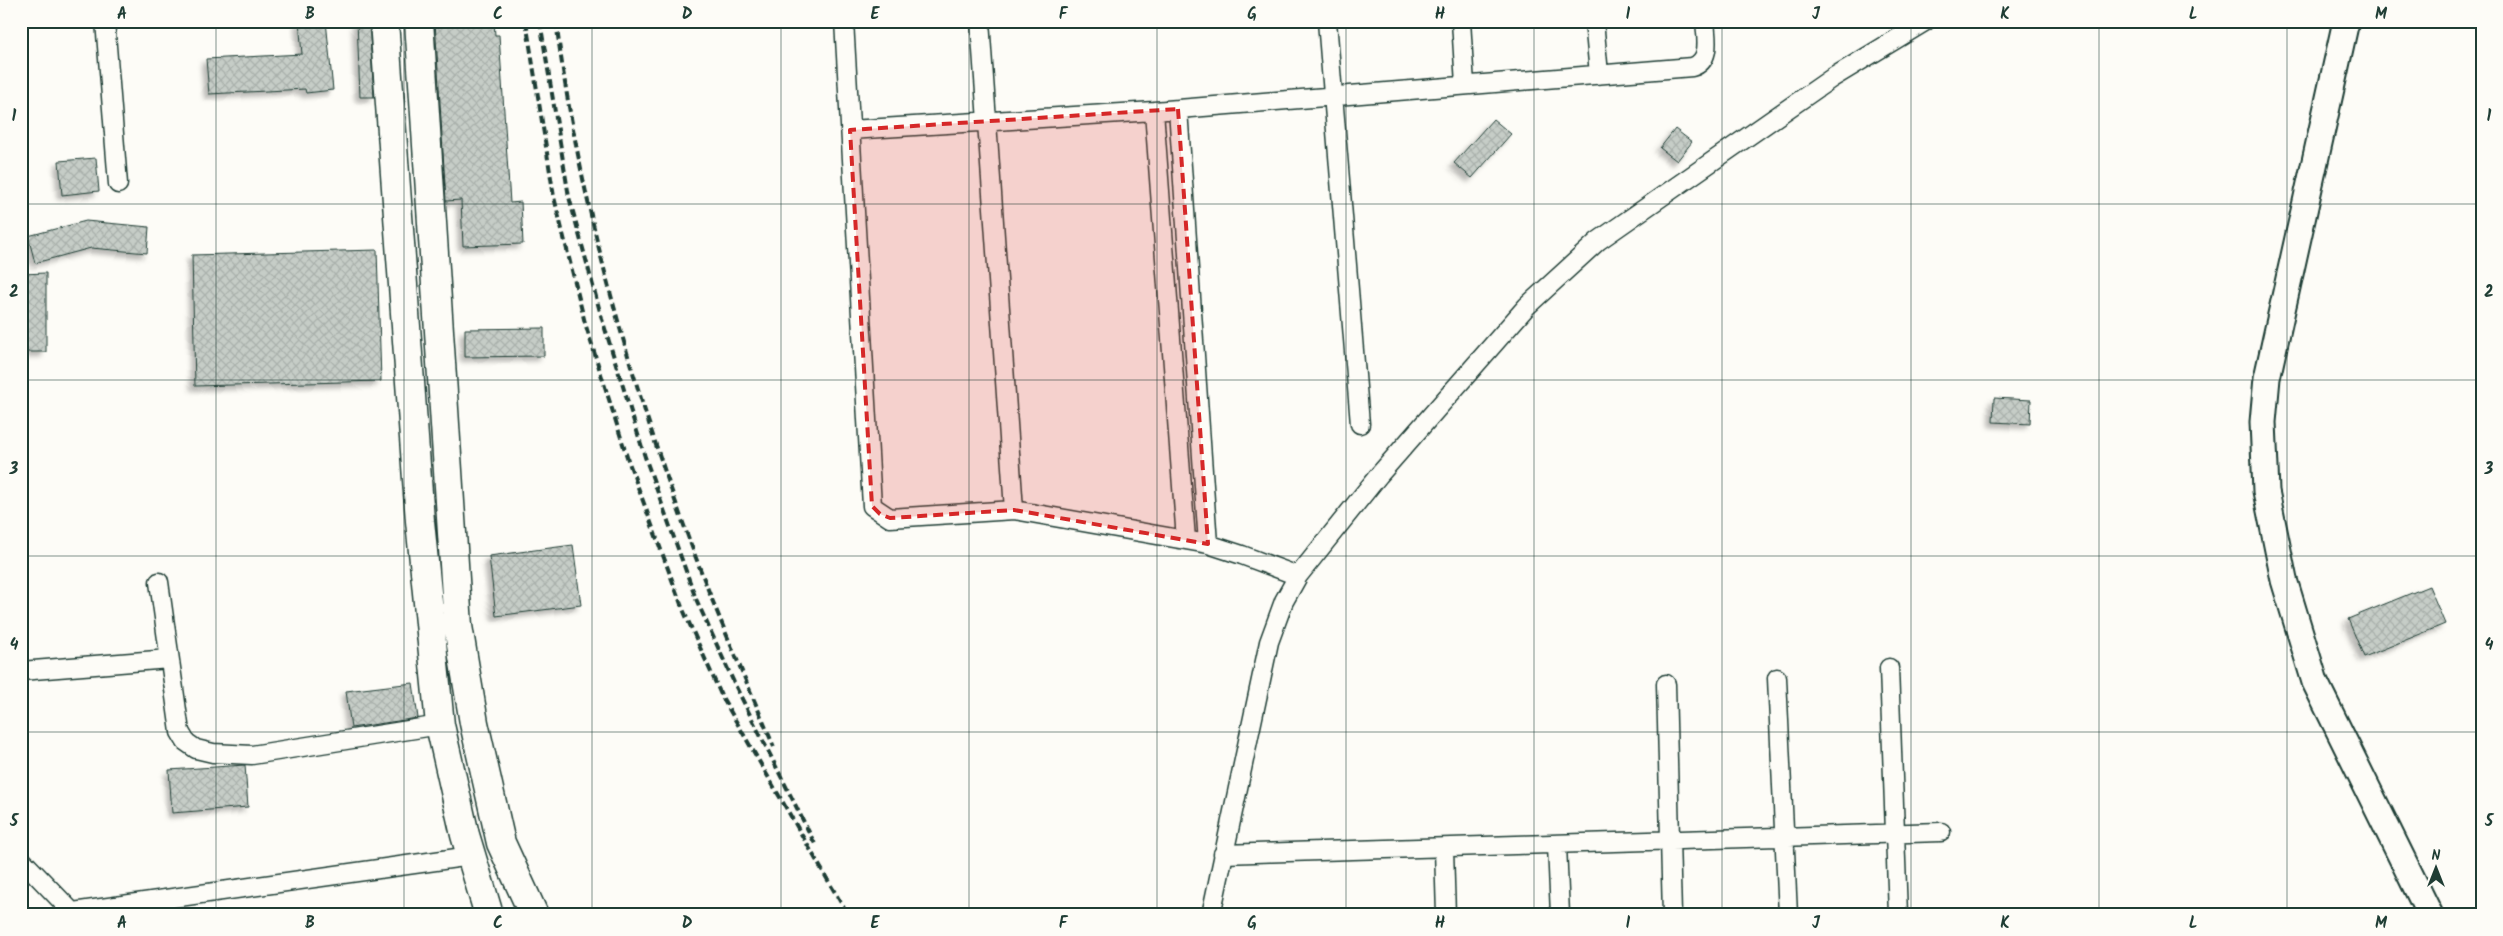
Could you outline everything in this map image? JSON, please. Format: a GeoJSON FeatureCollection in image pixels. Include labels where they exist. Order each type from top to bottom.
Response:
{"type":"FeatureCollection","features":[{"type":"Feature","properties":{"kind":"highway"},"geometry":{"type":"LineString","coordinates":[[384,21],[420,521],[440,725],[471,856],[489,915]]}},
{"type":"Feature","properties":{"kind":"highway"},"geometry":{"type":"LineString","coordinates":[[419,21],[458,626],[474,723],[501,844],[534,915]]}},
{"type":"Feature","properties":{"kind":"main road"},"geometry":{"type":"LineString","coordinates":[[2346,21],[2267,378],[2263,422],[2266,491],[2284,580],[2315,682],[2430,915]]}},
{"type":"Feature","properties":{"kind":"street"},"geometry":{"type":"LineString","coordinates":[[105,21],[118,184]]}},
{"type":"Feature","properties":{"kind":"street"},"geometry":{"type":"LineString","coordinates":[[844,21],[872,506],[890,518],[1014,510],[1208,544],[1242,554],[1298,576]]}},
{"type":"Feature","properties":{"kind":"street"},"geometry":{"type":"LineString","coordinates":[[980,21],[1014,510]]}},
{"type":"Feature","properties":{"kind":"street"},"geometry":{"type":"LineString","coordinates":[[1327,21],[1360,424]]}},
{"type":"Feature","properties":{"kind":"street"},"geometry":{"type":"LineString","coordinates":[[1461,21],[1466,85]]}},
{"type":"Feature","properties":{"kind":"street"},"geometry":{"type":"LineString","coordinates":[[1594,21],[1599,74]]}},
{"type":"Feature","properties":{"kind":"street"},"geometry":{"type":"LineString","coordinates":[[850,130],[1154,111],[1697,65],[1706,53],[1704,21]]}},
{"type":"Feature","properties":{"kind":"street"},"geometry":{"type":"LineString","coordinates":[[1211,915],[1269,642],[1284,601],[1298,576],[1379,475],[1527,306],[1598,241],[1832,78],[1925,22]]}},
{"type":"Feature","properties":{"kind":"street"},"geometry":{"type":"LineString","coordinates":[[1178,109],[1208,544]]}},
{"type":"Feature","properties":{"kind":"street"},"geometry":{"type":"LineString","coordinates":[[1154,111],[1186,540]]}},
{"type":"Feature","properties":{"kind":"street"},"geometry":{"type":"LineString","coordinates":[[159,582],[180,732],[186,742],[196,749],[213,753],[252,755],[440,725]]}},
{"type":"Feature","properties":{"kind":"street"},"geometry":{"type":"LineString","coordinates":[[21,671],[170,659]]}},
{"type":"Feature","properties":{"kind":"street"},"geometry":{"type":"LineString","coordinates":[[1889,668],[1898,915]]}},
{"type":"Feature","properties":{"kind":"street"},"geometry":{"type":"LineString","coordinates":[[1777,678],[1786,838],[1788,915]]}},
{"type":"Feature","properties":{"kind":"street"},"geometry":{"type":"LineString","coordinates":[[1666,684],[1672,915]]}},
{"type":"Feature","properties":{"kind":"street"},"geometry":{"type":"LineString","coordinates":[[1223,854],[1444,849],[1941,832]]}},
{"type":"Feature","properties":{"kind":"street"},"geometry":{"type":"LineString","coordinates":[[1557,845],[1560,915]]}},
{"type":"Feature","properties":{"kind":"street"},"geometry":{"type":"LineString","coordinates":[[1444,849],[1446,915]]}},
{"type":"Feature","properties":{"kind":"street"},"geometry":{"type":"LineString","coordinates":[[21,859],[74,913],[471,856]]}},
{"type":"Feature","properties":{"kind":"highlighted area"},"geometry":{"type":"Polygon","coordinates":[[[1178,109],[1208,544],[1014,510],[890,518],[880,514],[872,506],[850,130],[1178,109]]]}},
{"type":"Feature","properties":{"kind":"building"},"geometry":{"type":"Polygon","coordinates":[[[299,21],[326,21],[333,90],[306,93],[305,89],[209,94],[206,59],[302,54],[299,21]]]}},
{"type":"Feature","properties":{"kind":"building"},"geometry":{"type":"Polygon","coordinates":[[[357,21],[369,21],[374,97],[360,97],[357,21]]]}},
{"type":"Feature","properties":{"kind":"building"},"geometry":{"type":"Polygon","coordinates":[[[435,21],[494,21],[495,35],[499,35],[510,203],[521,202],[523,244],[463,246],[461,200],[446,201],[435,21]]]}},
{"type":"Feature","properties":{"kind":"building"},"geometry":{"type":"Polygon","coordinates":[[[1493,119],[1511,134],[1472,178],[1454,163],[1493,119]]]}},
{"type":"Feature","properties":{"kind":"building"},"geometry":{"type":"Polygon","coordinates":[[[1675,129],[1692,142],[1677,161],[1660,148],[1675,129]]]}},
{"type":"Feature","properties":{"kind":"building"},"geometry":{"type":"Polygon","coordinates":[[[96,158],[99,191],[62,195],[59,161],[96,158]]]}},
{"type":"Feature","properties":{"kind":"building"},"geometry":{"type":"Polygon","coordinates":[[[86,221],[149,227],[147,253],[91,248],[35,263],[28,236],[86,221]]]}},
{"type":"Feature","properties":{"kind":"building"},"geometry":{"type":"Polygon","coordinates":[[[377,250],[381,381],[195,386],[192,255],[377,250]]]}},
{"type":"Feature","properties":{"kind":"building"},"geometry":{"type":"Polygon","coordinates":[[[46,273],[46,352],[21,352],[21,274],[46,273]]]}},
{"type":"Feature","properties":{"kind":"building"},"geometry":{"type":"Polygon","coordinates":[[[544,328],[544,356],[465,357],[465,329],[544,328]]]}},
{"type":"Feature","properties":{"kind":"building"},"geometry":{"type":"Polygon","coordinates":[[[1994,398],[2031,400],[2030,424],[1993,422],[1994,398]]]}},
{"type":"Feature","properties":{"kind":"building"},"geometry":{"type":"Polygon","coordinates":[[[573,545],[581,605],[496,616],[489,556],[573,545]]]}},
{"type":"Feature","properties":{"kind":"building"},"geometry":{"type":"Polygon","coordinates":[[[2429,586],[2445,624],[2364,657],[2348,619],[2429,586]]]}},
{"type":"Feature","properties":{"kind":"building"},"geometry":{"type":"Polygon","coordinates":[[[413,683],[418,718],[351,728],[346,691],[413,683]]]}},
{"type":"Feature","properties":{"kind":"building"},"geometry":{"type":"Polygon","coordinates":[[[245,765],[248,807],[172,813],[169,770],[245,765]]]}},
{"type":"Feature","properties":{"kind":"railway"},"geometry":{"type":"LineString","coordinates":[[526,21],[554,197],[585,323],[628,460],[682,607],[722,697],[848,915]]}},
{"type":"Feature","properties":{"kind":"railway"},"geometry":{"type":"LineString","coordinates":[[540,21],[569,197],[602,319],[645,457],[696,599],[736,687],[816,846]]}},
{"type":"Feature","properties":{"kind":"railway"},"geometry":{"type":"LineString","coordinates":[[556,21],[580,167],[615,311],[636,382],[683,523],[709,592],[774,747]]}}]}
